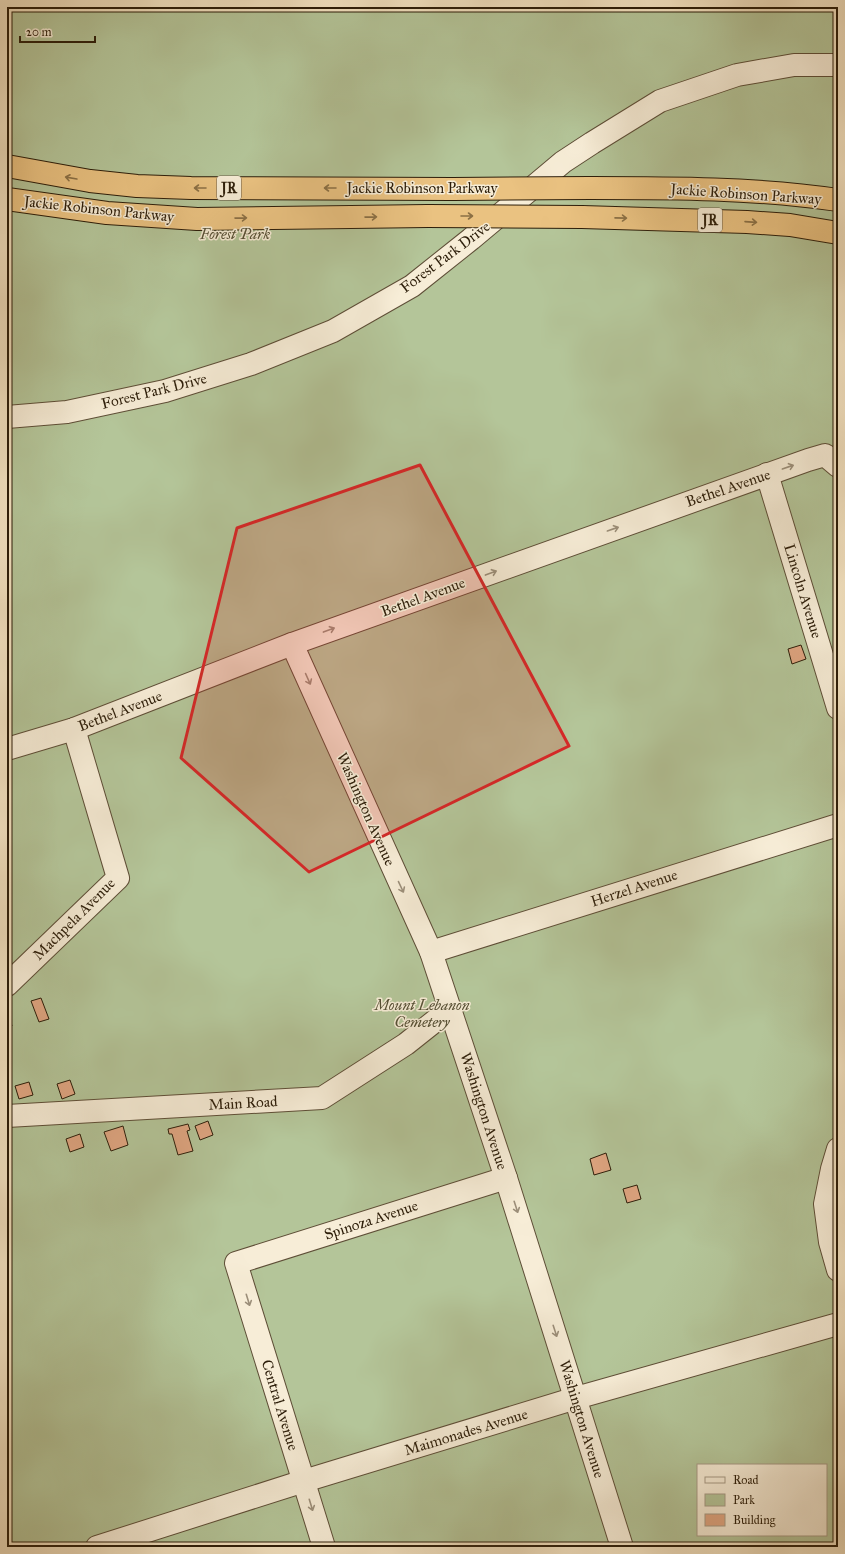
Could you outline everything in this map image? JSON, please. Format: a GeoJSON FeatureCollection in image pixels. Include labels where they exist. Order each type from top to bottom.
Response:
{"type":"FeatureCollection","features":[{"type":"Feature","properties":{"kind":"highway","name":"Jackie Robinson Parkway"},"geometry":{"type":"LineString","coordinates":[[7,166],[90,181],[137,186],[199,188],[689,188],[801,195],[838,200]]}},
{"type":"Feature","properties":{"kind":"highway","name":"Jackie Robinson Parkway"},"geometry":{"type":"LineString","coordinates":[[7,199],[107,213],[197,219],[428,216],[582,217],[747,222],[790,225],[838,233]]}},
{"type":"Feature","properties":{"kind":"street","name":"Forest Park Drive"},"geometry":{"type":"LineString","coordinates":[[7,417],[67,412],[165,392],[251,364],[333,331],[412,286],[563,162],[660,102],[737,75],[794,65],[838,65]]}},
{"type":"Feature","properties":{"kind":"street","name":"Bethel Avenue"},"geometry":{"type":"LineString","coordinates":[[7,749],[74,729],[292,644],[767,474],[825,455],[838,466]]}},
{"type":"Feature","properties":{"kind":"street","name":"Lincoln Avenue"},"geometry":{"type":"LineString","coordinates":[[767,474],[838,708]]}},
{"type":"Feature","properties":{"kind":"street","name":"Washington Avenue"},"geometry":{"type":"LineString","coordinates":[[292,644],[430,952],[506,1178],[622,1547]]}},
{"type":"Feature","properties":{"kind":"street","name":"Machpela Avenue"},"geometry":{"type":"LineString","coordinates":[[7,985],[118,878],[74,729]]}},
{"type":"Feature","properties":{"kind":"street","name":"Herzel Avenue"},"geometry":{"type":"LineString","coordinates":[[430,952],[838,825]]}},
{"type":"Feature","properties":{"kind":"street","name":"Main Road"},"geometry":{"type":"LineString","coordinates":[[7,1116],[322,1098],[406,1044],[450,1009]]}},
{"type":"Feature","properties":{"kind":"street"},"geometry":{"type":"LineString","coordinates":[[838,1149],[832,1169],[825,1204],[830,1242],[838,1270]]}},
{"type":"Feature","properties":{"kind":"street","name":"Spinoza Avenue"},"geometry":{"type":"LineString","coordinates":[[236,1263],[506,1178]]}},
{"type":"Feature","properties":{"kind":"street","name":"Central Avenue"},"geometry":{"type":"LineString","coordinates":[[236,1263],[324,1547]]}},
{"type":"Feature","properties":{"kind":"street","name":"Maimonades Avenue"},"geometry":{"type":"LineString","coordinates":[[97,1547],[304,1481],[576,1398],[838,1324]]}},
{"type":"Feature","properties":{"kind":"highlighted area"},"geometry":{"type":"Polygon","coordinates":[[[420,465],[569,746],[309,872],[181,758],[237,528],[420,465]]]}},
{"type":"Feature","properties":{"kind":"green space","name":"Mount Lebanon Cemetery"},"geometry":{"type":"Polygon","coordinates":[[[7,7],[838,7],[838,1547],[7,1547],[7,7]]]}},
{"type":"Feature","properties":{"kind":"building"},"geometry":{"type":"Polygon","coordinates":[[[801,645],[806,659],[792,664],[788,649],[801,645]]]}},
{"type":"Feature","properties":{"kind":"building"},"geometry":{"type":"Polygon","coordinates":[[[41,998],[49,1019],[39,1022],[31,1001],[41,998]]]}},
{"type":"Feature","properties":{"kind":"building"},"geometry":{"type":"Polygon","coordinates":[[[7,1009],[12,1026],[7,1027],[7,1009]]]}},
{"type":"Feature","properties":{"kind":"building"},"geometry":{"type":"Polygon","coordinates":[[[70,1080],[75,1094],[62,1099],[57,1084],[70,1080]]]}},
{"type":"Feature","properties":{"kind":"building"},"geometry":{"type":"Polygon","coordinates":[[[29,1082],[33,1095],[19,1099],[15,1086],[29,1082]]]}},
{"type":"Feature","properties":{"kind":"building"},"geometry":{"type":"Polygon","coordinates":[[[208,1121],[213,1135],[200,1140],[195,1126],[208,1121]]]}},
{"type":"Feature","properties":{"kind":"building"},"geometry":{"type":"Polygon","coordinates":[[[188,1124],[190,1130],[187,1131],[193,1151],[178,1155],[172,1134],[169,1134],[168,1129],[188,1124]]]}},
{"type":"Feature","properties":{"kind":"building"},"geometry":{"type":"Polygon","coordinates":[[[123,1126],[128,1145],[111,1151],[104,1132],[123,1126]]]}},
{"type":"Feature","properties":{"kind":"building"},"geometry":{"type":"Polygon","coordinates":[[[80,1134],[84,1147],[70,1152],[66,1139],[80,1134]]]}},
{"type":"Feature","properties":{"kind":"building"},"geometry":{"type":"Polygon","coordinates":[[[606,1153],[611,1170],[594,1175],[590,1159],[606,1153]]]}},
{"type":"Feature","properties":{"kind":"building"},"geometry":{"type":"Polygon","coordinates":[[[637,1185],[641,1199],[627,1203],[623,1189],[637,1185]]]}},
{"type":"Feature","properties":{"kind":"park label","name":"Forest Park"},"geometry":{"type":"Point","coordinates":[235,234]}}]}
